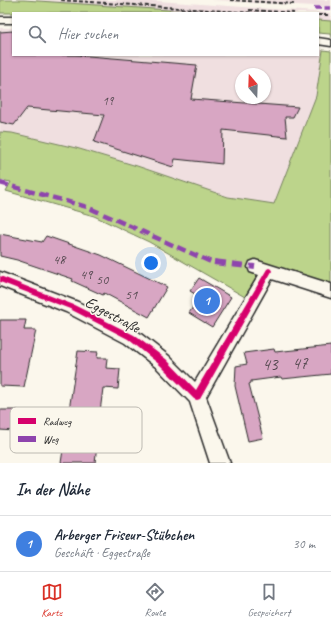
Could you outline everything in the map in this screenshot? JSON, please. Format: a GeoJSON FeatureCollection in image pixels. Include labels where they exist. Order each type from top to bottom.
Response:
{"type":"FeatureCollection","features":[{"type":"Feature","properties":{"kind":"street"},"geometry":{"type":"LineString","coordinates":[[0,20],[12,20]]}},
{"type":"Feature","properties":{"kind":"street"},"geometry":{"type":"LineString","coordinates":[[319,41],[331,43]]}},
{"type":"Feature","properties":{"kind":"street"},"geometry":{"type":"LineString","coordinates":[[220,463],[197,396],[262,269],[331,291]]}},
{"type":"Feature","properties":{"kind":"street","name":"Eggestraße"},"geometry":{"type":"LineString","coordinates":[[0,279],[72,307],[131,337],[163,362],[197,396]]}},
{"type":"Feature","properties":{"kind":"shaded area"},"geometry":{"type":"Polygon","coordinates":[[[24,0],[144,0],[317,12],[198,12],[24,0]]]}},
{"type":"Feature","properties":{"kind":"shaded area"},"geometry":{"type":"Polygon","coordinates":[[[211,0],[331,0],[331,7],[314,6],[211,0]]]}},
{"type":"Feature","properties":{"kind":"shaded area"},"geometry":{"type":"Polygon","coordinates":[[[319,12],[331,13],[331,21],[319,20],[319,12]]]}},
{"type":"Feature","properties":{"kind":"shaded area"},"geometry":{"type":"Polygon","coordinates":[[[0,28],[12,28],[12,56],[319,56],[319,49],[323,50],[316,96],[274,204],[228,197],[137,166],[76,148],[12,133],[0,132],[0,28]]]}},
{"type":"Feature","properties":{"kind":"green space"},"geometry":{"type":"Polygon","coordinates":[[[0,0],[24,0],[198,12],[12,12],[0,13],[0,0]]]}},
{"type":"Feature","properties":{"kind":"green space"},"geometry":{"type":"Polygon","coordinates":[[[319,20],[331,21],[331,38],[330,34],[319,33],[319,20]]]}},
{"type":"Feature","properties":{"kind":"green space"},"geometry":{"type":"Polygon","coordinates":[[[323,50],[331,51],[331,296],[260,271],[245,297],[149,242],[94,216],[6,191],[11,182],[0,180],[0,132],[12,133],[76,148],[137,166],[228,197],[274,204],[316,96],[323,50]]]}},
{"type":"Feature","properties":{"kind":"building"},"geometry":{"type":"Polygon","coordinates":[[[12,31],[12,56],[88,56],[197,65],[191,99],[235,102],[235,104],[298,107],[293,117],[285,117],[287,137],[223,130],[222,164],[175,159],[173,167],[94,142],[104,115],[27,108],[14,125],[0,122],[0,32],[12,31]]]}},
{"type":"Feature","properties":{"kind":"building"},"geometry":{"type":"Polygon","coordinates":[[[0,234],[42,242],[46,236],[101,255],[167,287],[149,317],[104,293],[103,295],[72,281],[73,279],[17,260],[0,256],[0,234]]]}},
{"type":"Feature","properties":{"kind":"building"},"geometry":{"type":"Polygon","coordinates":[[[199,278],[231,297],[212,327],[189,313],[200,297],[190,291],[199,278]]]}},
{"type":"Feature","properties":{"kind":"building"},"geometry":{"type":"Polygon","coordinates":[[[0,320],[26,320],[24,330],[36,330],[24,387],[0,386],[0,320]]]}},
{"type":"Feature","properties":{"kind":"building"},"geometry":{"type":"Polygon","coordinates":[[[331,346],[331,374],[282,379],[281,377],[251,381],[249,384],[263,438],[248,441],[235,386],[236,366],[247,364],[244,353],[274,349],[275,352],[331,346]]]}},
{"type":"Feature","properties":{"kind":"building"},"geometry":{"type":"Polygon","coordinates":[[[78,351],[98,352],[97,358],[107,358],[106,368],[120,369],[118,389],[103,388],[101,407],[70,407],[78,351]]]}},
{"type":"Feature","properties":{"kind":"building"},"geometry":{"type":"Polygon","coordinates":[[[0,410],[10,410],[10,431],[0,430],[0,410]]]}},
{"type":"Feature","properties":{"kind":"building"},"geometry":{"type":"Polygon","coordinates":[[[63,453],[96,453],[95,463],[61,463],[63,453]]]}},
{"type":"Feature","properties":{"kind":"railway"},"geometry":{"type":"LineString","coordinates":[[61,0],[238,12]]}},
{"type":"Feature","properties":{"kind":"railway"},"geometry":{"type":"LineString","coordinates":[[230,0],[294,4]]}},
{"type":"Feature","properties":{"kind":"railway"},"geometry":{"type":"LineString","coordinates":[[249,10],[279,12]]}},
{"type":"Feature","properties":{"kind":"railway"},"geometry":{"type":"LineString","coordinates":[[319,15],[331,15]]}},
{"type":"Feature","properties":{"kind":"marked path"},"geometry":{"type":"LineString","coordinates":[[314,8],[331,8]]}},
{"type":"Feature","properties":{"kind":"marked path"},"geometry":{"type":"LineString","coordinates":[[0,183],[87,207],[211,262],[255,267]]}},
{"type":"Feature","properties":{"kind":"cycle path"},"geometry":{"type":"LineString","coordinates":[[0,279],[72,307],[131,337],[163,362],[197,396],[269,271]]}},
{"type":"Feature","properties":{"kind":"place","name":"Arberger Friseur-Stübchen"},"geometry":{"type":"Point","coordinates":[207,301]}}]}
